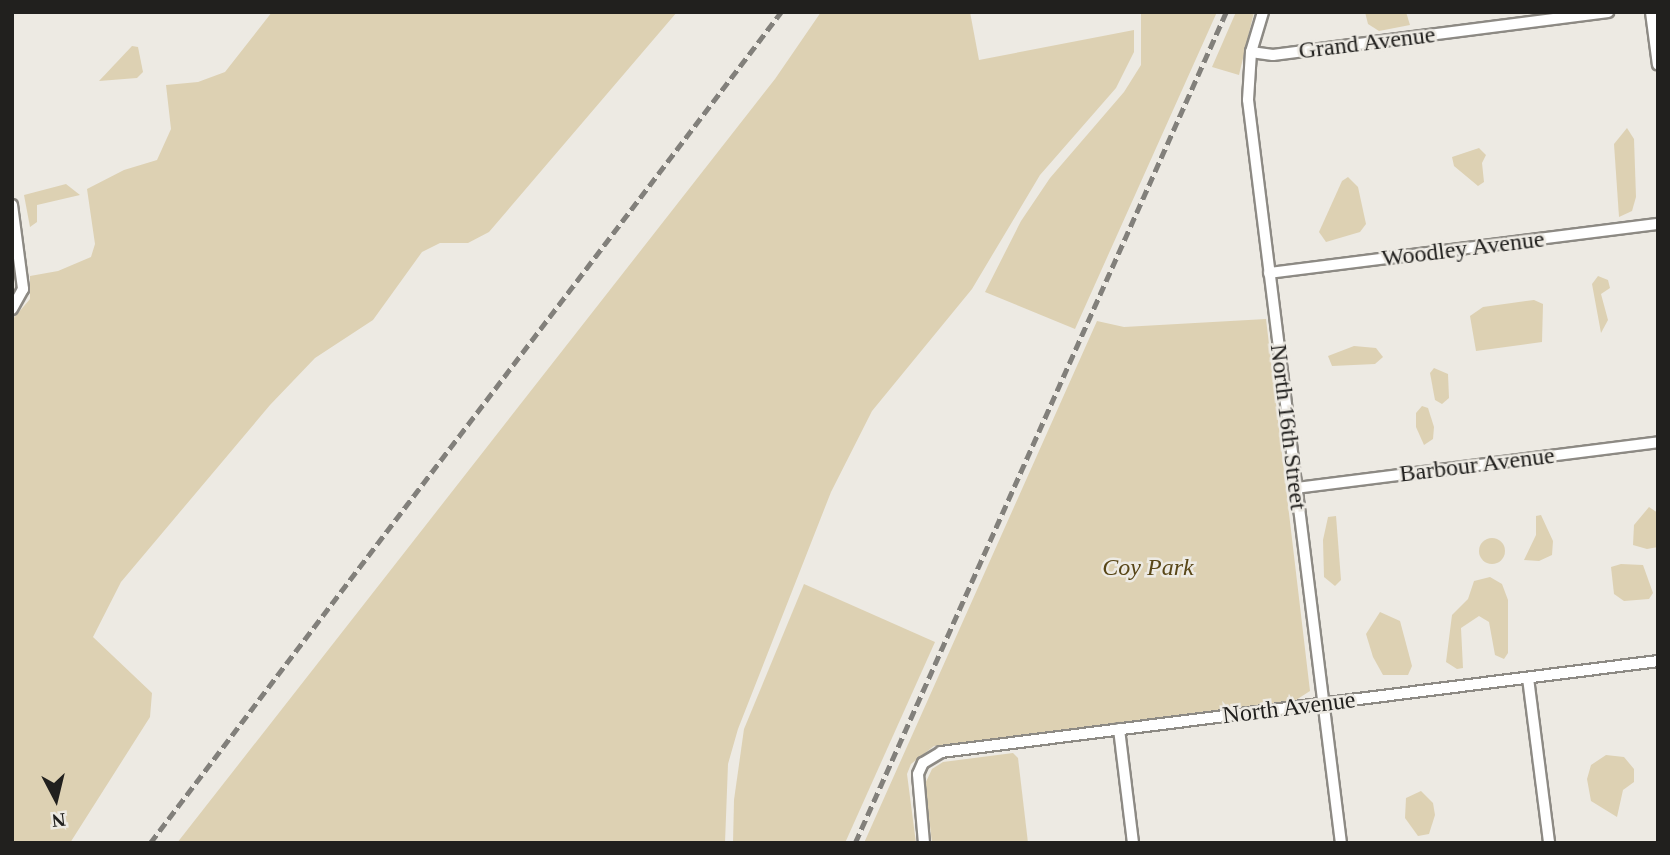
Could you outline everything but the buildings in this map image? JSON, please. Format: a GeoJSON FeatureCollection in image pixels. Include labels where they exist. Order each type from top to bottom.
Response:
{"type":"FeatureCollection","features":[{"type":"Feature","properties":{"kind":"street","name":"North 16th Street"},"geometry":{"type":"LineString","coordinates":[[1263,12],[1251,52],[1248,100],[1340,843]]}},
{"type":"Feature","properties":{"kind":"street","name":"Grand Avenue"},"geometry":{"type":"LineString","coordinates":[[1251,52],[1273,55],[1608,12]]}},
{"type":"Feature","properties":{"kind":"street"},"geometry":{"type":"LineString","coordinates":[[1651,12],[1658,65]]}},
{"type":"Feature","properties":{"kind":"street"},"geometry":{"type":"LineString","coordinates":[[12,205],[22,281],[16,305]]}},
{"type":"Feature","properties":{"kind":"street","name":"Woodley Avenue"},"geometry":{"type":"LineString","coordinates":[[1269,274],[1658,224]]}},
{"type":"Feature","properties":{"kind":"street","name":"Barbour Avenue"},"geometry":{"type":"LineString","coordinates":[[1296,488],[1658,442]]}},
{"type":"Feature","properties":{"kind":"street","name":"North Avenue"},"geometry":{"type":"LineString","coordinates":[[924,843],[917,787],[923,763],[941,752],[1658,661]]}},
{"type":"Feature","properties":{"kind":"street"},"geometry":{"type":"LineString","coordinates":[[1528,678],[1549,843]]}},
{"type":"Feature","properties":{"kind":"street"},"geometry":{"type":"LineString","coordinates":[[1118,729],[1133,843]]}},
{"type":"Feature","properties":{"kind":"green space"},"geometry":{"type":"Polygon","coordinates":[[[272,12],[677,12],[489,232],[468,243],[440,243],[422,252],[373,320],[315,358],[270,405],[121,582],[93,637],[152,693],[150,717],[70,843],[12,843],[12,320],[30,299],[30,276],[58,271],[91,257],[95,244],[87,189],[124,170],[157,160],[171,129],[166,85],[198,82],[225,72],[272,12]]]}},
{"type":"Feature","properties":{"kind":"green space"},"geometry":{"type":"Polygon","coordinates":[[[821,12],[970,12],[979,60],[1134,30],[1134,52],[1116,88],[1040,175],[972,289],[872,411],[831,492],[738,729],[728,764],[725,843],[177,843],[775,79],[821,12]]]}},
{"type":"Feature","properties":{"kind":"green space"},"geometry":{"type":"Polygon","coordinates":[[[1141,12],[1217,12],[1075,329],[985,292],[1021,221],[1050,178],[1124,92],[1141,65],[1141,12]]]}},
{"type":"Feature","properties":{"kind":"green space"},"geometry":{"type":"Polygon","coordinates":[[[1236,12],[1254,12],[1239,75],[1212,67],[1236,12]]]}},
{"type":"Feature","properties":{"kind":"green space"},"geometry":{"type":"Polygon","coordinates":[[[1365,12],[1406,12],[1410,25],[1379,31],[1368,24],[1365,12]]]}},
{"type":"Feature","properties":{"kind":"green space"},"geometry":{"type":"Polygon","coordinates":[[[132,46],[138,47],[143,72],[137,78],[99,81],[132,46]]]}},
{"type":"Feature","properties":{"kind":"green space"},"geometry":{"type":"Polygon","coordinates":[[[1627,128],[1634,139],[1636,197],[1632,211],[1619,217],[1614,144],[1627,128]]]}},
{"type":"Feature","properties":{"kind":"green space"},"geometry":{"type":"Polygon","coordinates":[[[1479,148],[1486,155],[1482,163],[1484,182],[1478,186],[1454,166],[1452,157],[1479,148]]]}},
{"type":"Feature","properties":{"kind":"green space"},"geometry":{"type":"Polygon","coordinates":[[[1348,177],[1358,187],[1366,224],[1360,232],[1326,242],[1319,232],[1342,181],[1348,177]]]}},
{"type":"Feature","properties":{"kind":"green space"},"geometry":{"type":"Polygon","coordinates":[[[66,184],[80,195],[37,205],[37,222],[30,227],[24,195],[66,184]]]}},
{"type":"Feature","properties":{"kind":"green space"},"geometry":{"type":"Polygon","coordinates":[[[1598,276],[1608,280],[1610,288],[1601,294],[1608,320],[1601,333],[1592,284],[1598,276]]]}},
{"type":"Feature","properties":{"kind":"green space"},"geometry":{"type":"Polygon","coordinates":[[[1534,300],[1543,304],[1542,342],[1476,351],[1470,316],[1483,307],[1534,300]]]}},
{"type":"Feature","properties":{"kind":"green space","name":"Coy Park"},"geometry":{"type":"Polygon","coordinates":[[[1266,319],[1310,691],[1296,700],[934,746],[911,764],[907,774],[916,843],[864,843],[1097,321],[1124,327],[1266,319]]]}},
{"type":"Feature","properties":{"kind":"green space"},"geometry":{"type":"Polygon","coordinates":[[[1354,346],[1376,348],[1383,357],[1375,364],[1332,366],[1328,356],[1354,346]]]}},
{"type":"Feature","properties":{"kind":"green space"},"geometry":{"type":"Polygon","coordinates":[[[1434,368],[1448,374],[1449,398],[1442,404],[1435,400],[1430,373],[1434,368]]]}},
{"type":"Feature","properties":{"kind":"green space"},"geometry":{"type":"Polygon","coordinates":[[[1422,406],[1428,408],[1434,427],[1433,439],[1424,445],[1416,427],[1416,413],[1422,406]]]}},
{"type":"Feature","properties":{"kind":"green space"},"geometry":{"type":"Polygon","coordinates":[[[1649,507],[1658,513],[1658,547],[1647,549],[1633,545],[1634,525],[1649,507]]]}},
{"type":"Feature","properties":{"kind":"green space"},"geometry":{"type":"Polygon","coordinates":[[[1541,515],[1553,541],[1552,555],[1539,561],[1524,560],[1536,535],[1536,516],[1541,515]]]}},
{"type":"Feature","properties":{"kind":"green space"},"geometry":{"type":"Polygon","coordinates":[[[1336,516],[1341,580],[1335,586],[1324,577],[1323,540],[1328,517],[1336,516]]]}},
{"type":"Feature","properties":{"kind":"green space"},"geometry":{"type":"Polygon","coordinates":[[[1492,538],[1501,542],[1505,551],[1501,560],[1492,564],[1483,560],[1479,551],[1483,542],[1492,538]]]}},
{"type":"Feature","properties":{"kind":"green space"},"geometry":{"type":"Polygon","coordinates":[[[1621,564],[1643,565],[1653,593],[1649,599],[1624,601],[1614,594],[1611,567],[1621,564]]]}},
{"type":"Feature","properties":{"kind":"green space"},"geometry":{"type":"Polygon","coordinates":[[[1490,577],[1502,584],[1508,600],[1508,653],[1504,659],[1495,655],[1489,622],[1479,616],[1461,628],[1463,668],[1457,669],[1446,662],[1452,615],[1468,599],[1474,581],[1490,577]]]}},
{"type":"Feature","properties":{"kind":"green space"},"geometry":{"type":"Polygon","coordinates":[[[804,584],[935,642],[845,843],[733,843],[734,800],[744,729],[804,584]]]}},
{"type":"Feature","properties":{"kind":"green space"},"geometry":{"type":"Polygon","coordinates":[[[1380,612],[1400,621],[1412,666],[1408,675],[1383,675],[1373,657],[1366,634],[1380,612]]]}},
{"type":"Feature","properties":{"kind":"green space"},"geometry":{"type":"Polygon","coordinates":[[[1013,753],[1018,758],[1028,843],[932,843],[925,784],[932,769],[943,762],[1013,753]]]}},
{"type":"Feature","properties":{"kind":"green space"},"geometry":{"type":"Polygon","coordinates":[[[1606,755],[1624,757],[1634,769],[1634,782],[1623,790],[1617,817],[1591,801],[1587,779],[1591,765],[1606,755]]]}},
{"type":"Feature","properties":{"kind":"green space"},"geometry":{"type":"Polygon","coordinates":[[[1421,791],[1433,803],[1435,815],[1429,834],[1418,836],[1405,818],[1406,798],[1421,791]]]}},
{"type":"Feature","properties":{"kind":"railway"},"geometry":{"type":"LineString","coordinates":[[150,843],[781,12]]}},
{"type":"Feature","properties":{"kind":"railway"},"geometry":{"type":"LineString","coordinates":[[855,843],[1226,12]]}}]}
